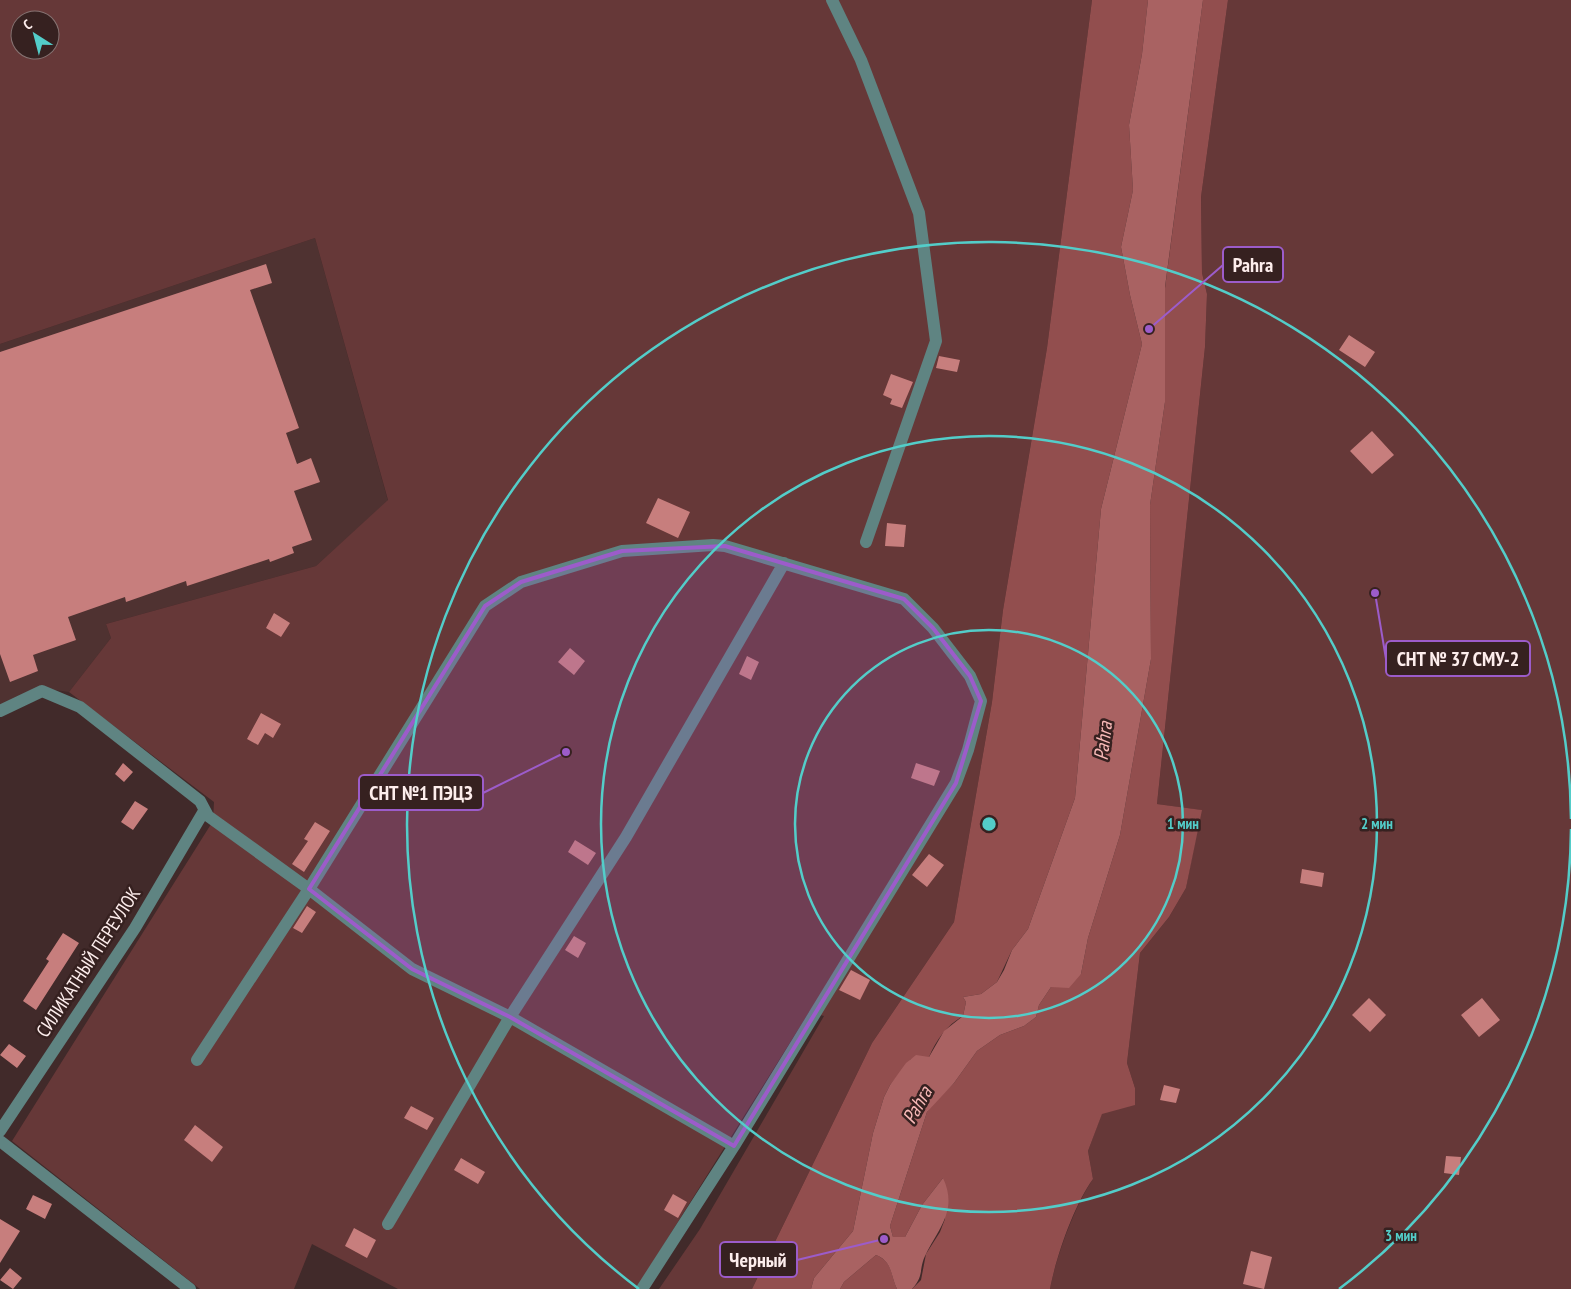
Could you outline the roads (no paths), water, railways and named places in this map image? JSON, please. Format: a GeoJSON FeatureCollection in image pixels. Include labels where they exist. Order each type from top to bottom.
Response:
{"type":"FeatureCollection","features":[{"type":"Feature","properties":{"kind":"street"},"geometry":{"type":"LineString","coordinates":[[832,0],[860,60],[919,212],[936,341],[866,542]]}},
{"type":"Feature","properties":{"kind":"street"},"geometry":{"type":"LineString","coordinates":[[196,1060],[309,888],[485,606],[521,582],[622,551],[725,546],[904,599],[933,628],[952,651],[970,676],[981,701],[968,750],[956,783],[734,1146],[642,1289]]}},
{"type":"Feature","properties":{"kind":"street"},"geometry":{"type":"LineString","coordinates":[[388,1224],[510,1017],[626,837],[784,563]]}},
{"type":"Feature","properties":{"kind":"street"},"geometry":{"type":"LineString","coordinates":[[0,711],[42,691],[80,707],[200,801],[204,811],[309,888],[412,969],[510,1017],[734,1146]]}},
{"type":"Feature","properties":{"kind":"street","name":"СИЛИКАТНЫЙ ПЕРЕУЛОК"},"geometry":{"type":"LineString","coordinates":[[0,1131],[135,928],[204,811]]}},
{"type":"Feature","properties":{"kind":"street"},"geometry":{"type":"LineString","coordinates":[[0,1141],[190,1289]]}},
{"type":"Feature","properties":{"kind":"water"},"geometry":{"type":"Polygon","coordinates":[[[1148,0],[1203,0],[1165,287],[1165,402],[1150,505],[1151,659],[1120,835],[1088,938],[1081,974],[1069,988],[1051,987],[1039,1005],[1036,1017],[1024,1026],[1000,1035],[977,1051],[954,1083],[927,1112],[890,1226],[893,1237],[905,1237],[922,1205],[943,1178],[949,1200],[948,1209],[924,1259],[919,1280],[912,1289],[897,1289],[888,1265],[876,1255],[844,1282],[840,1289],[811,1289],[814,1278],[853,1231],[873,1133],[884,1097],[890,1085],[906,1063],[916,1055],[929,1057],[944,1031],[963,1016],[966,1002],[963,997],[981,994],[997,982],[1012,950],[1028,929],[1075,798],[1101,509],[1142,344],[1121,247],[1133,190],[1129,125],[1142,54],[1148,0]]]}},
{"type":"Feature","properties":{"kind":"place","name":"Pahra"},"geometry":{"type":"Point","coordinates":[1149,329]}},
{"type":"Feature","properties":{"kind":"place","name":"СНТ № 37 СМУ-2"},"geometry":{"type":"Point","coordinates":[1375,593]}},
{"type":"Feature","properties":{"kind":"place","name":"СНТ №1 ПЭЦЗ"},"geometry":{"type":"Point","coordinates":[566,752]}},
{"type":"Feature","properties":{"kind":"place","name":"Черный"},"geometry":{"type":"Point","coordinates":[884,1239]}}]}
